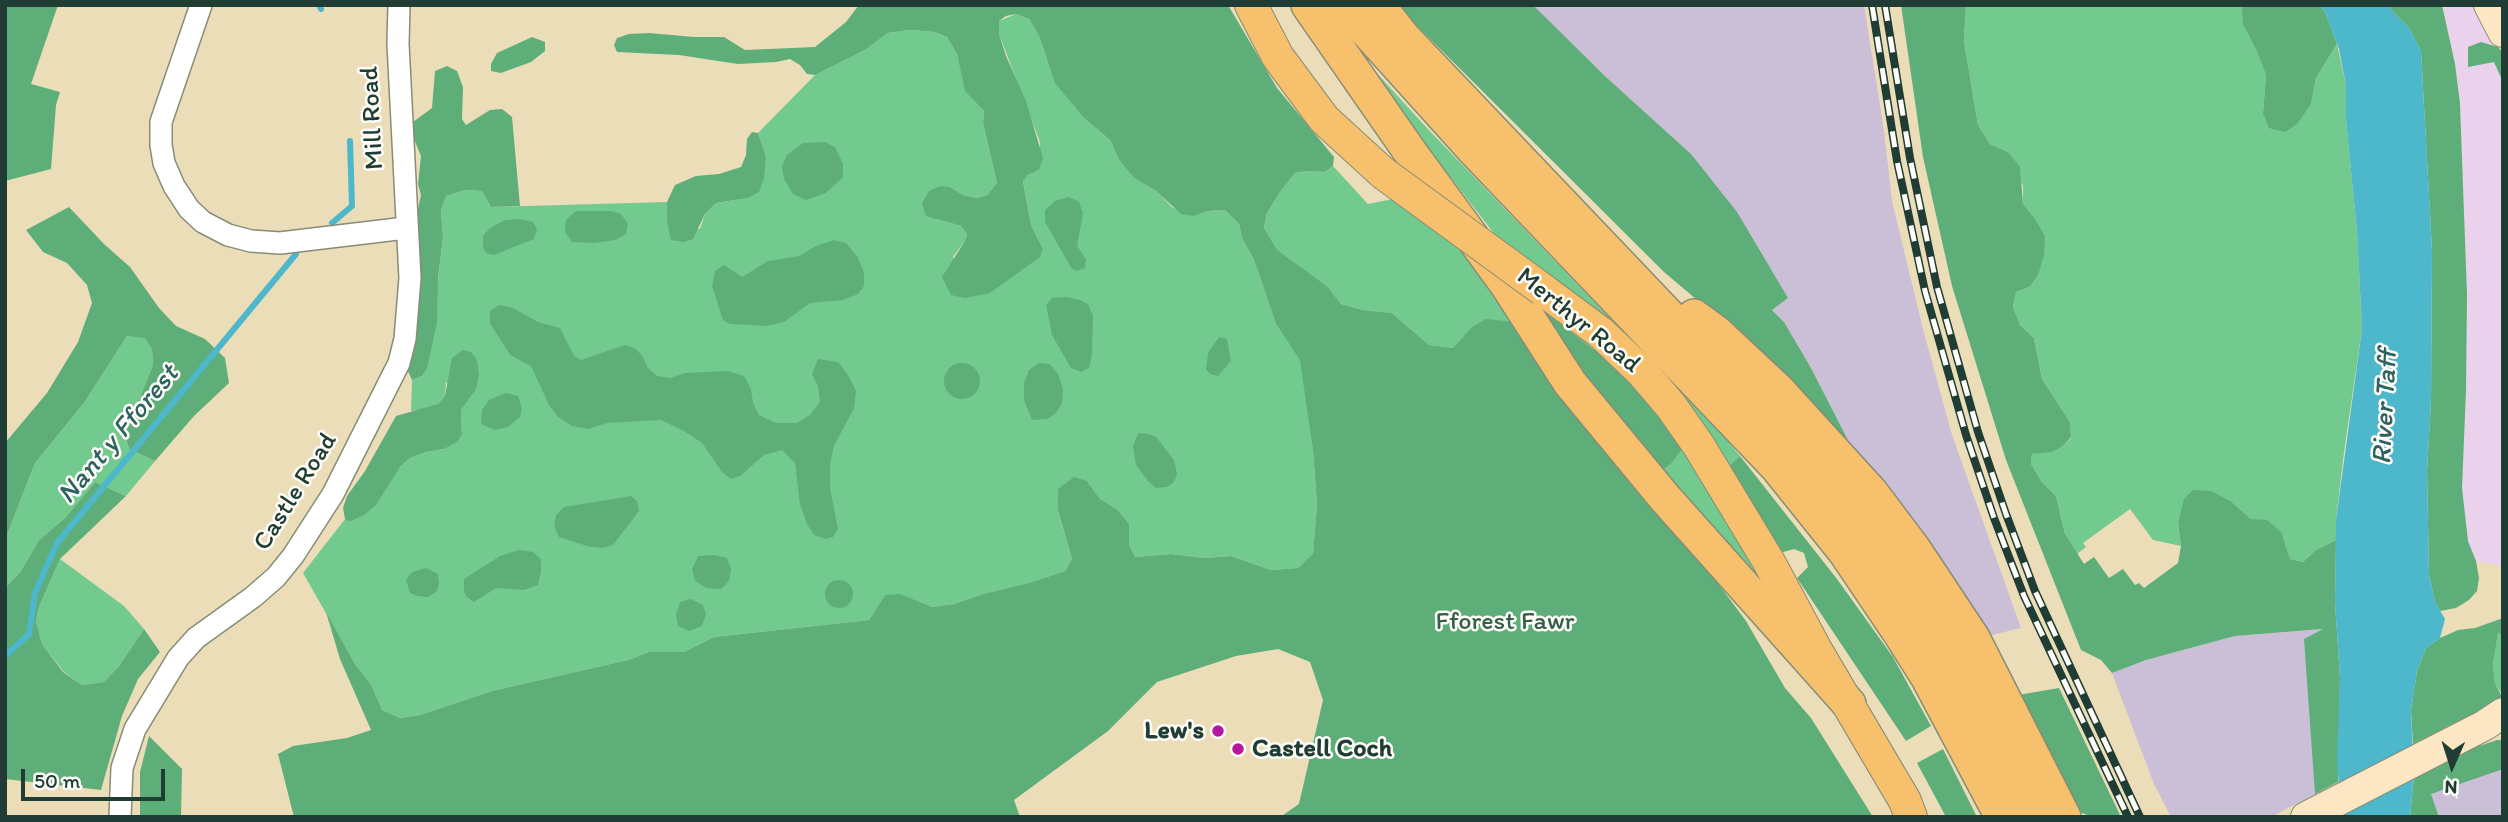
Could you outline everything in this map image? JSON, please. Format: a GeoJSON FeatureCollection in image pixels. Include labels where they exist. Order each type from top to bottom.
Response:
{"type":"FeatureCollection","features":[{"type":"Feature","properties":{"kind":"highway"},"geometry":{"type":"LineString","coordinates":[[1308,5],[1507,285],[1570,383],[1665,498],[1849,704]]}},
{"type":"Feature","properties":{"kind":"highway"},"geometry":{"type":"LineString","coordinates":[[1343,5],[1472,148],[1776,466],[1845,552],[1900,635],[1927,678],[2002,817]]}},
{"type":"Feature","properties":{"kind":"highway"},"geometry":{"type":"LineString","coordinates":[[1378,5],[1404,38],[1618,260],[1788,442],[1883,559],[1931,630],[1957,675],[2030,817]]}},
{"type":"Feature","properties":{"kind":"highway"},"geometry":{"type":"LineString","coordinates":[[1618,260],[1716,332],[1779,391],[1871,492],[1914,549],[1973,638],[2064,817]]}},
{"type":"Feature","properties":{"kind":"main road","name":"Merthyr Road"},"geometry":{"type":"LineString","coordinates":[[1251,5],[1278,57],[1324,119],[1383,173],[1601,333],[1642,372],[1671,406],[1732,499],[1816,650],[1913,812]]}},
{"type":"Feature","properties":{"kind":"main road"},"geometry":{"type":"LineString","coordinates":[[2489,5],[2503,32]]}},
{"type":"Feature","properties":{"kind":"main road"},"geometry":{"type":"LineString","coordinates":[[2308,816],[2497,720]]}},
{"type":"Feature","properties":{"kind":"street"},"geometry":{"type":"LineString","coordinates":[[201,5],[162,121],[161,145],[164,163],[174,186],[189,209],[203,222],[228,235],[251,241],[280,243],[406,228]]}},
{"type":"Feature","properties":{"kind":"street","name":"Mill Road"},"geometry":{"type":"LineString","coordinates":[[399,5],[398,44],[406,228]]}},
{"type":"Feature","properties":{"kind":"street","name":"Castle Road"},"geometry":{"type":"LineString","coordinates":[[120,817],[122,768],[135,729],[178,658],[196,638],[276,577],[293,556],[333,494],[373,416],[398,363],[405,339],[410,278],[406,228]]}},
{"type":"Feature","properties":{"kind":"shaded area"},"geometry":{"type":"Polygon","coordinates":[[[1533,5],[1864,5],[1892,201],[1923,329],[1952,435],[2021,628],[1984,637],[1959,585],[1907,513],[1851,446],[1811,368],[1784,322],[1772,310],[1788,298],[1691,154],[1606,77],[1533,5]]]}},
{"type":"Feature","properties":{"kind":"shaded area"},"geometry":{"type":"Polygon","coordinates":[[[2442,5],[2473,5],[2503,70],[2503,566],[2476,561],[2468,541],[2464,519],[2462,488],[2467,295],[2460,104],[2455,64],[2442,5]]]}},
{"type":"Feature","properties":{"kind":"shaded area"},"geometry":{"type":"Polygon","coordinates":[[[2325,629],[2323,790],[2271,817],[2171,817],[2154,784],[2112,673],[2146,660],[2235,636],[2325,629]]]}},
{"type":"Feature","properties":{"kind":"shaded area"},"geometry":{"type":"Polygon","coordinates":[[[2503,749],[2503,817],[2429,817],[2432,786],[2503,749]]]}},
{"type":"Feature","properties":{"kind":"green space"},"geometry":{"type":"Polygon","coordinates":[[[5,5],[58,5],[31,84],[60,92],[56,105],[51,169],[5,181],[5,5]]]}},
{"type":"Feature","properties":{"kind":"green space","name":"Fforest Fawr"},"geometry":{"type":"Polygon","coordinates":[[[859,5],[1228,5],[1277,88],[1334,157],[1333,166],[1325,172],[1295,173],[1267,213],[1264,228],[1277,250],[1327,286],[1341,304],[1392,313],[1429,345],[1453,348],[1472,327],[1486,319],[1513,322],[1663,510],[1746,621],[1785,688],[1811,718],[1873,817],[1280,817],[1299,804],[1323,700],[1310,662],[1278,649],[1236,656],[1157,682],[1108,731],[1014,800],[1020,817],[294,817],[278,754],[293,746],[347,738],[371,730],[340,659],[326,612],[355,664],[372,686],[382,710],[400,718],[420,715],[492,691],[628,660],[649,652],[684,652],[714,637],[869,620],[885,595],[900,594],[932,607],[954,604],[1065,571],[1072,559],[1058,511],[1058,489],[1074,477],[1087,481],[1100,499],[1117,509],[1129,524],[1129,544],[1135,557],[1171,554],[1205,558],[1231,556],[1271,570],[1298,568],[1313,554],[1317,505],[1313,451],[1300,360],[1276,324],[1239,224],[1225,210],[1208,211],[1193,216],[1181,214],[1156,191],[1134,178],[1119,160],[1110,140],[1085,119],[1055,83],[1039,36],[1029,19],[1016,14],[1006,16],[999,21],[999,34],[1026,101],[1043,158],[1039,170],[1028,175],[1023,181],[1031,225],[1043,249],[1040,257],[990,293],[965,298],[951,295],[942,277],[967,234],[961,226],[926,216],[922,203],[929,191],[941,186],[977,198],[987,195],[997,183],[983,123],[984,111],[965,91],[957,54],[947,37],[935,32],[910,30],[888,33],[865,50],[815,75],[807,74],[800,65],[790,59],[738,64],[679,55],[617,52],[614,45],[617,38],[649,33],[724,37],[745,50],[815,47],[846,22],[859,5]]]}},
{"type":"Feature","properties":{"kind":"green space"},"geometry":{"type":"Polygon","coordinates":[[[1396,5],[1533,5],[1606,77],[1691,154],[1737,212],[1788,298],[1772,310],[1784,322],[1811,368],[1851,446],[1774,365],[1664,272],[1396,5]]]}},
{"type":"Feature","properties":{"kind":"green space"},"geometry":{"type":"Polygon","coordinates":[[[1901,5],[1966,5],[1964,41],[1978,125],[1990,144],[2008,152],[2020,167],[2023,204],[2045,236],[2044,255],[2038,275],[2029,287],[2016,292],[2013,307],[2020,325],[2034,338],[2042,379],[2070,422],[2071,437],[2063,446],[2052,452],[2032,454],[2031,464],[2042,482],[2056,496],[2065,534],[2084,564],[2094,557],[2109,578],[2123,569],[2135,585],[2139,583],[2144,588],[2178,563],[2181,546],[2178,523],[2184,499],[2193,490],[2211,491],[2232,502],[2251,519],[2267,520],[2282,533],[2290,559],[2303,562],[2316,550],[2336,540],[2335,603],[2340,677],[2338,782],[2315,794],[2304,639],[2323,629],[2235,636],[2146,660],[2112,673],[2101,660],[2081,650],[2006,460],[1952,286],[1923,157],[1901,5]]]}},
{"type":"Feature","properties":{"kind":"green space"},"geometry":{"type":"Polygon","coordinates":[[[1966,5],[2242,5],[2266,75],[2263,113],[2311,104],[2316,78],[2337,44],[2346,86],[2346,120],[2357,232],[2362,329],[2344,452],[2336,540],[2316,550],[2303,562],[2290,559],[2282,533],[2251,519],[2232,502],[2178,523],[2181,546],[2153,540],[2130,509],[2083,543],[2086,547],[2077,554],[2065,534],[2056,496],[2042,482],[2031,464],[2032,454],[2052,451],[2071,438],[2070,422],[2042,379],[2034,338],[2020,325],[2013,307],[2016,292],[2029,287],[2033,216],[2023,204],[2023,186],[2008,152],[1990,144],[1978,125],[1964,41],[1966,5]]]}},
{"type":"Feature","properties":{"kind":"green space"},"geometry":{"type":"Polygon","coordinates":[[[2242,5],[2320,5],[2337,44],[2316,78],[2311,104],[2297,124],[2285,132],[2269,128],[2263,113],[2266,75],[2243,24],[2242,5]]]}},
{"type":"Feature","properties":{"kind":"green space"},"geometry":{"type":"Polygon","coordinates":[[[2390,5],[2442,5],[2455,64],[2460,104],[2467,295],[2462,488],[2468,541],[2479,578],[2477,591],[2469,600],[2456,608],[2440,611],[2435,602],[2429,574],[2427,471],[2431,400],[2432,250],[2421,51],[2409,28],[2392,11],[2390,5]]]}},
{"type":"Feature","properties":{"kind":"green space"},"geometry":{"type":"Polygon","coordinates":[[[1016,14],[1029,19],[1039,36],[1047,60],[1085,119],[1110,140],[1119,160],[1134,178],[1156,191],[1173,208],[1193,215],[1225,210],[1239,224],[1276,324],[1301,360],[1317,505],[1313,555],[1298,568],[1271,570],[1231,556],[1205,558],[1171,554],[1135,557],[1129,544],[1129,524],[1117,509],[1100,499],[1087,481],[1058,512],[1072,559],[1065,571],[1032,582],[954,604],[932,607],[885,595],[869,620],[714,637],[684,652],[649,652],[628,660],[492,691],[420,715],[400,718],[382,710],[372,686],[355,664],[303,573],[345,519],[349,522],[363,516],[400,467],[410,458],[444,449],[462,434],[461,410],[467,401],[446,382],[445,396],[438,404],[425,410],[411,411],[412,380],[422,376],[427,369],[443,237],[441,210],[446,196],[465,190],[482,191],[491,207],[667,202],[667,221],[700,229],[705,214],[716,203],[748,198],[766,156],[758,133],[815,75],[865,50],[888,33],[910,30],[935,32],[947,37],[957,54],[966,91],[984,111],[983,123],[997,183],[987,195],[977,198],[963,195],[950,187],[937,219],[961,226],[967,234],[953,257],[990,293],[1043,249],[1031,225],[1023,180],[1039,170],[1040,142],[999,34],[999,21],[1016,14]]]}},
{"type":"Feature","properties":{"kind":"green space"},"geometry":{"type":"Polygon","coordinates":[[[532,37],[545,42],[545,51],[531,62],[501,73],[491,71],[491,64],[497,53],[532,37]]]}},
{"type":"Feature","properties":{"kind":"green space"},"geometry":{"type":"Polygon","coordinates":[[[2481,42],[2498,47],[2503,53],[2502,80],[2494,62],[2468,67],[2468,47],[2481,42]]]}},
{"type":"Feature","properties":{"kind":"green space"},"geometry":{"type":"Polygon","coordinates":[[[1363,58],[1740,456],[1729,466],[1603,317],[1499,240],[1363,58]]]}},
{"type":"Feature","properties":{"kind":"green space"},"geometry":{"type":"Polygon","coordinates":[[[447,66],[457,71],[463,87],[462,119],[466,125],[490,110],[502,109],[512,117],[520,206],[491,207],[482,191],[465,190],[446,196],[441,210],[443,237],[437,322],[427,369],[422,376],[412,380],[407,369],[415,223],[421,195],[418,184],[421,156],[411,132],[413,122],[432,108],[435,71],[447,66]]]}},
{"type":"Feature","properties":{"kind":"green space"},"geometry":{"type":"Polygon","coordinates":[[[752,132],[758,133],[766,156],[764,178],[759,192],[748,198],[716,203],[705,214],[693,239],[684,242],[671,240],[667,202],[675,185],[696,176],[719,174],[741,167],[746,155],[747,139],[752,132]]]}},
{"type":"Feature","properties":{"kind":"green space"},"geometry":{"type":"Polygon","coordinates":[[[825,142],[835,147],[843,164],[843,177],[826,193],[806,200],[793,194],[784,179],[782,166],[787,155],[803,143],[825,142]]]}},
{"type":"Feature","properties":{"kind":"green space"},"geometry":{"type":"Polygon","coordinates":[[[1333,166],[1368,204],[1393,199],[1467,254],[1513,322],[1472,328],[1453,348],[1429,345],[1392,313],[1341,304],[1327,286],[1277,251],[1264,228],[1267,213],[1280,192],[1295,173],[1325,172],[1333,166]]]}},
{"type":"Feature","properties":{"kind":"green space"},"geometry":{"type":"Polygon","coordinates":[[[1069,197],[1079,202],[1083,213],[1077,246],[1086,259],[1085,268],[1077,271],[1072,269],[1045,222],[1045,210],[1055,201],[1069,197]]]}},
{"type":"Feature","properties":{"kind":"green space"},"geometry":{"type":"Polygon","coordinates":[[[69,207],[130,267],[159,308],[176,326],[205,339],[225,358],[229,383],[194,416],[155,461],[129,449],[125,435],[153,365],[152,349],[145,338],[127,336],[84,403],[35,463],[5,540],[5,443],[47,393],[78,342],[92,303],[87,285],[67,263],[43,252],[26,230],[69,207]]]}},
{"type":"Feature","properties":{"kind":"green space"},"geometry":{"type":"Polygon","coordinates":[[[576,211],[611,211],[621,214],[628,224],[626,234],[615,240],[595,243],[572,242],[565,232],[566,220],[576,211]]]}},
{"type":"Feature","properties":{"kind":"green space"},"geometry":{"type":"Polygon","coordinates":[[[505,220],[533,222],[537,229],[534,239],[494,255],[486,253],[483,236],[490,228],[505,220]]]}},
{"type":"Feature","properties":{"kind":"green space"},"geometry":{"type":"Polygon","coordinates":[[[834,240],[846,243],[857,256],[864,272],[864,286],[858,294],[843,300],[810,303],[784,322],[766,326],[730,324],[723,320],[712,286],[715,271],[724,265],[742,277],[768,261],[799,256],[834,240]]]}},
{"type":"Feature","properties":{"kind":"green space"},"geometry":{"type":"Polygon","coordinates":[[[1066,297],[1088,304],[1093,316],[1089,368],[1081,372],[1071,368],[1052,335],[1046,305],[1052,298],[1066,297]]]}},
{"type":"Feature","properties":{"kind":"green space"},"geometry":{"type":"Polygon","coordinates":[[[499,305],[511,307],[538,322],[560,328],[574,356],[581,360],[625,345],[635,348],[648,368],[657,376],[671,378],[685,373],[728,371],[744,376],[759,415],[776,423],[797,423],[810,415],[820,402],[818,386],[812,374],[818,359],[838,362],[856,391],[854,408],[834,446],[830,464],[830,488],[838,529],[833,537],[826,539],[814,535],[807,524],[800,504],[795,463],[782,450],[764,455],[740,476],[731,479],[722,472],[702,443],[661,420],[607,423],[588,429],[572,426],[558,417],[549,405],[531,366],[510,355],[490,323],[490,311],[499,305]]]}},
{"type":"Feature","properties":{"kind":"green space"},"geometry":{"type":"Polygon","coordinates":[[[1537,306],[1605,358],[1639,393],[1683,448],[1672,463],[1659,473],[1537,306]]]}},
{"type":"Feature","properties":{"kind":"green space"},"geometry":{"type":"Polygon","coordinates":[[[127,336],[145,337],[152,349],[153,365],[125,436],[129,449],[155,461],[126,496],[95,482],[65,518],[39,540],[21,571],[5,588],[5,540],[35,463],[84,403],[127,336]]]}},
{"type":"Feature","properties":{"kind":"green space"},"geometry":{"type":"Polygon","coordinates":[[[1219,337],[1227,339],[1231,361],[1218,376],[1210,374],[1206,369],[1208,353],[1219,337]]]}},
{"type":"Feature","properties":{"kind":"green space"},"geometry":{"type":"Polygon","coordinates":[[[463,350],[471,352],[477,360],[479,374],[476,389],[461,410],[462,434],[457,442],[444,449],[410,458],[400,467],[376,505],[363,516],[349,522],[345,519],[343,508],[347,496],[365,471],[396,416],[438,404],[445,396],[452,358],[463,350]]]}},
{"type":"Feature","properties":{"kind":"green space"},"geometry":{"type":"Polygon","coordinates":[[[962,363],[975,368],[980,381],[975,394],[962,399],[949,394],[944,381],[949,368],[962,363]]]}},
{"type":"Feature","properties":{"kind":"green space"},"geometry":{"type":"Polygon","coordinates":[[[1039,363],[1050,364],[1058,374],[1063,389],[1062,403],[1056,413],[1047,419],[1032,420],[1024,400],[1024,383],[1029,370],[1039,363]]]}},
{"type":"Feature","properties":{"kind":"green space"},"geometry":{"type":"Polygon","coordinates":[[[506,393],[518,396],[522,408],[520,417],[508,427],[495,430],[481,424],[482,410],[489,400],[506,393]]]}},
{"type":"Feature","properties":{"kind":"green space"},"geometry":{"type":"Polygon","coordinates":[[[1138,433],[1156,437],[1174,460],[1177,474],[1174,482],[1167,487],[1156,488],[1136,465],[1133,446],[1138,433]]]}},
{"type":"Feature","properties":{"kind":"green space"},"geometry":{"type":"Polygon","coordinates":[[[1683,448],[1779,610],[1659,473],[1672,463],[1683,448]]]}},
{"type":"Feature","properties":{"kind":"green space"},"geometry":{"type":"Polygon","coordinates":[[[1740,456],[1837,579],[1893,657],[1931,726],[1906,741],[1797,578],[1808,567],[1804,553],[1794,549],[1780,553],[1729,466],[1740,456]]]}},
{"type":"Feature","properties":{"kind":"green space"},"geometry":{"type":"Polygon","coordinates":[[[95,482],[126,496],[60,559],[39,607],[36,621],[42,644],[63,672],[82,685],[104,682],[119,666],[144,629],[160,652],[138,679],[122,716],[101,790],[5,779],[5,588],[21,571],[39,540],[65,518],[95,482]]]}},
{"type":"Feature","properties":{"kind":"green space"},"geometry":{"type":"Polygon","coordinates":[[[631,496],[637,501],[639,511],[613,545],[602,548],[587,546],[559,537],[554,526],[556,515],[564,507],[631,496]]]}},
{"type":"Feature","properties":{"kind":"green space"},"geometry":{"type":"Polygon","coordinates":[[[519,550],[533,552],[541,559],[538,585],[524,590],[496,588],[474,602],[467,597],[464,592],[464,579],[500,556],[519,550]]]}},
{"type":"Feature","properties":{"kind":"green space"},"geometry":{"type":"Polygon","coordinates":[[[698,556],[727,558],[731,569],[729,581],[721,589],[707,588],[695,581],[692,569],[698,556]]]}},
{"type":"Feature","properties":{"kind":"green space"},"geometry":{"type":"Polygon","coordinates":[[[60,559],[124,606],[144,629],[119,666],[104,682],[82,685],[64,672],[42,644],[36,621],[39,607],[60,559]]]}},
{"type":"Feature","properties":{"kind":"green space"},"geometry":{"type":"Polygon","coordinates":[[[426,568],[438,574],[437,591],[428,597],[410,593],[406,580],[412,572],[426,568]]]}},
{"type":"Feature","properties":{"kind":"green space"},"geometry":{"type":"Polygon","coordinates":[[[839,580],[849,584],[853,594],[849,604],[839,608],[829,604],[825,594],[829,584],[839,580]]]}},
{"type":"Feature","properties":{"kind":"green space"},"geometry":{"type":"Polygon","coordinates":[[[691,599],[703,605],[706,614],[702,626],[689,631],[678,626],[676,614],[680,602],[691,599]]]}},
{"type":"Feature","properties":{"kind":"green space"},"geometry":{"type":"Polygon","coordinates":[[[2503,618],[2503,635],[2498,633],[2493,665],[2495,683],[2503,699],[2413,744],[2411,710],[2417,671],[2426,648],[2458,630],[2475,628],[2503,618]]]}},
{"type":"Feature","properties":{"kind":"green space"},"geometry":{"type":"Polygon","coordinates":[[[2498,633],[2503,635],[2503,696],[2495,683],[2493,665],[2498,633]]]}},
{"type":"Feature","properties":{"kind":"green space"},"geometry":{"type":"Polygon","coordinates":[[[2059,688],[2121,817],[2094,817],[2075,811],[2018,695],[2059,688]]]}},
{"type":"Feature","properties":{"kind":"green space"},"geometry":{"type":"Polygon","coordinates":[[[149,736],[182,769],[181,817],[140,817],[140,772],[149,736]]]}},
{"type":"Feature","properties":{"kind":"green space"},"geometry":{"type":"Polygon","coordinates":[[[2503,740],[2503,769],[2431,794],[2439,817],[2410,817],[2414,776],[2473,748],[2503,740]]]}},
{"type":"Feature","properties":{"kind":"green space"},"geometry":{"type":"Polygon","coordinates":[[[1943,749],[1977,817],[1946,817],[1917,763],[1943,749]]]}},
{"type":"Feature","properties":{"kind":"water","name":"River Taff"},"geometry":{"type":"Polygon","coordinates":[[[2320,5],[2390,5],[2392,11],[2409,28],[2421,51],[2432,250],[2431,400],[2427,471],[2429,574],[2435,602],[2445,619],[2440,638],[2426,648],[2417,671],[2411,710],[2414,776],[2410,817],[2341,817],[2337,758],[2340,677],[2335,603],[2336,520],[2362,329],[2357,232],[2346,120],[2346,86],[2339,49],[2320,5]]]}},
{"type":"Feature","properties":{"kind":"waterway","name":"Nant y Fforest"},"geometry":{"type":"LineString","coordinates":[[319,5],[321,9]]}},
{"type":"Feature","properties":{"kind":"waterway","name":"Nant y Fforest"},"geometry":{"type":"LineString","coordinates":[[332,223],[352,206],[350,141]]}},
{"type":"Feature","properties":{"kind":"waterway","name":"Nant y Fforest"},"geometry":{"type":"LineString","coordinates":[[5,656],[29,634],[35,593],[57,543],[296,254]]}},
{"type":"Feature","properties":{"kind":"railway"},"geometry":{"type":"LineString","coordinates":[[1872,5],[1897,161],[1925,291],[1966,435],[2024,596],[2128,817]]}},
{"type":"Feature","properties":{"kind":"railway"},"geometry":{"type":"LineString","coordinates":[[1885,5],[1910,158],[1937,287],[1978,432],[2035,591],[2140,817]]}},
{"type":"Feature","properties":{"kind":"place","name":"Lew's"},"geometry":{"type":"Point","coordinates":[1218,731]}},
{"type":"Feature","properties":{"kind":"place","name":"Castell Coch"},"geometry":{"type":"Point","coordinates":[1238,749]}}]}
